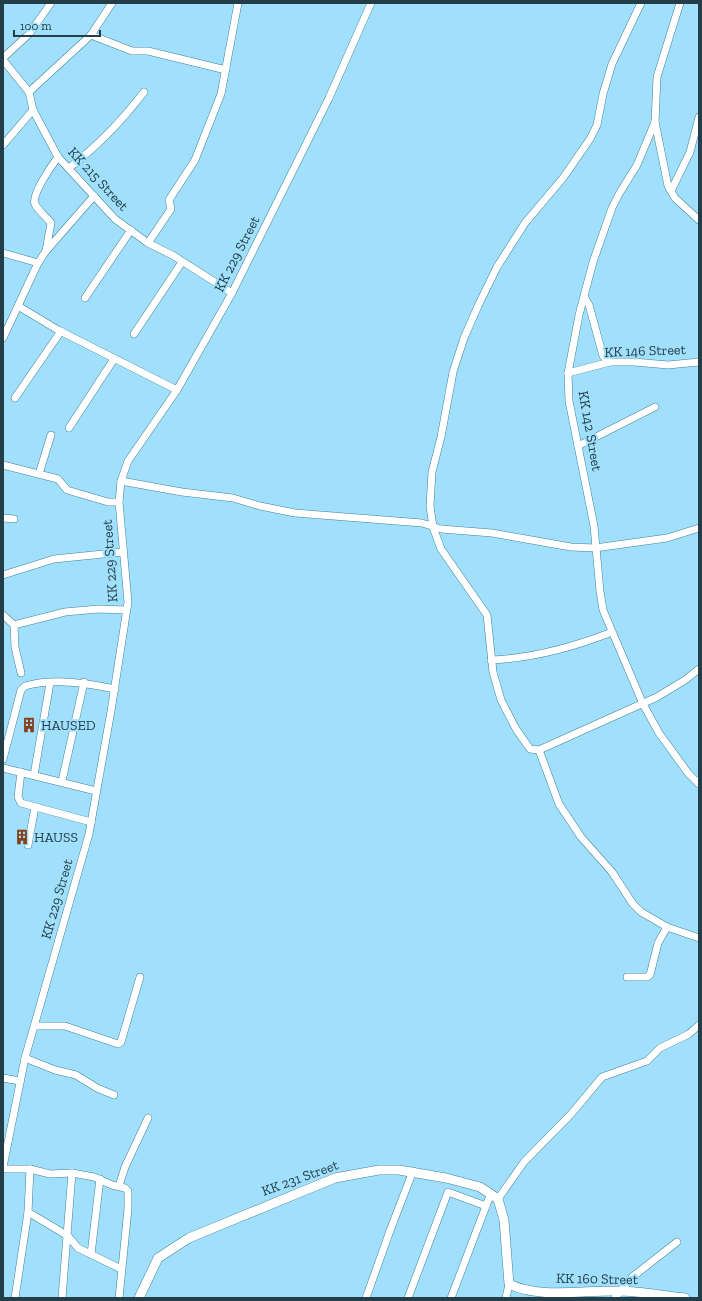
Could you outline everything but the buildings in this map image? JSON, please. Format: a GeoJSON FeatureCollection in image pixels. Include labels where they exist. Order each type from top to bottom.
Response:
{"type":"FeatureCollection","features":[{"type":"Feature","properties":{"kind":"main road","name":"KK 231 Street"},"geometry":{"type":"LineString","coordinates":[[139,1298],[158,1258],[189,1238],[334,1178],[379,1170],[413,1171],[480,1187],[494,1196]]}},
{"type":"Feature","properties":{"kind":"main road"},"geometry":{"type":"LineString","coordinates":[[494,1196],[504,1220],[509,1284]]}},
{"type":"Feature","properties":{"kind":"main road","name":"KK 160 Street"},"geometry":{"type":"LineString","coordinates":[[509,1284],[546,1295],[618,1294],[685,1298]]}},
{"type":"Feature","properties":{"kind":"street","name":"KK 215 Street"},"geometry":{"type":"LineString","coordinates":[[51,3],[29,34],[3,59],[29,92],[33,110],[58,157],[115,219],[148,243],[232,293]]}},
{"type":"Feature","properties":{"kind":"street"},"geometry":{"type":"LineString","coordinates":[[29,92],[91,35],[112,3]]}},
{"type":"Feature","properties":{"kind":"street"},"geometry":{"type":"LineString","coordinates":[[148,243],[171,209],[169,200],[195,160],[221,94],[238,3]]}},
{"type":"Feature","properties":{"kind":"street","name":"KK 229 Street"},"geometry":{"type":"LineString","coordinates":[[3,1168],[25,1058],[91,822],[115,689],[128,602],[119,502],[121,481],[128,462],[177,390],[232,293],[329,98],[371,3]]}},
{"type":"Feature","properties":{"kind":"street"},"geometry":{"type":"LineString","coordinates":[[641,3],[612,64],[603,94],[597,125],[590,139],[563,178],[534,211],[497,267],[464,338],[453,372],[441,437],[432,472],[430,506],[433,527],[441,549],[487,615],[491,660],[501,700],[516,729],[530,749],[539,750],[643,704],[672,689],[699,669]]}},
{"type":"Feature","properties":{"kind":"street","name":"KK 142 Street"},"geometry":{"type":"LineString","coordinates":[[680,3],[657,76],[655,122],[637,165],[612,208],[593,262],[585,298],[579,315],[568,373],[569,401],[594,526],[601,600],[612,632],[643,704],[659,733],[688,773],[699,784]]}},
{"type":"Feature","properties":{"kind":"street"},"geometry":{"type":"LineString","coordinates":[[91,35],[132,51],[148,51],[226,70]]}},
{"type":"Feature","properties":{"kind":"street"},"geometry":{"type":"LineString","coordinates":[[69,168],[93,150],[120,123],[144,92]]}},
{"type":"Feature","properties":{"kind":"street"},"geometry":{"type":"LineString","coordinates":[[3,145],[33,110]]}},
{"type":"Feature","properties":{"kind":"street"},"geometry":{"type":"LineString","coordinates":[[671,191],[690,152],[699,117]]}},
{"type":"Feature","properties":{"kind":"street"},"geometry":{"type":"LineString","coordinates":[[655,122],[664,172],[671,191],[675,198],[699,220]]}},
{"type":"Feature","properties":{"kind":"street"},"geometry":{"type":"LineString","coordinates":[[46,251],[51,223],[35,204],[34,200],[42,181],[58,157]]}},
{"type":"Feature","properties":{"kind":"street"},"geometry":{"type":"LineString","coordinates":[[3,338],[38,263],[46,251],[94,196]]}},
{"type":"Feature","properties":{"kind":"street"},"geometry":{"type":"LineString","coordinates":[[85,298],[131,230]]}},
{"type":"Feature","properties":{"kind":"street"},"geometry":{"type":"LineString","coordinates":[[3,253],[38,263]]}},
{"type":"Feature","properties":{"kind":"street"},"geometry":{"type":"LineString","coordinates":[[134,334],[182,262]]}},
{"type":"Feature","properties":{"kind":"street"},"geometry":{"type":"LineString","coordinates":[[585,298],[591,309],[603,356],[610,362]]}},
{"type":"Feature","properties":{"kind":"street"},"geometry":{"type":"LineString","coordinates":[[18,306],[61,332],[114,360],[177,390]]}},
{"type":"Feature","properties":{"kind":"street"},"geometry":{"type":"LineString","coordinates":[[16,398],[61,332]]}},
{"type":"Feature","properties":{"kind":"street"},"geometry":{"type":"LineString","coordinates":[[69,428],[114,360]]}},
{"type":"Feature","properties":{"kind":"street","name":"KK 146 Street"},"geometry":{"type":"LineString","coordinates":[[568,373],[610,362],[634,362],[668,365],[699,362]]}},
{"type":"Feature","properties":{"kind":"street"},"geometry":{"type":"LineString","coordinates":[[578,446],[655,407]]}},
{"type":"Feature","properties":{"kind":"street"},"geometry":{"type":"LineString","coordinates":[[39,474],[51,435]]}},
{"type":"Feature","properties":{"kind":"street"},"geometry":{"type":"LineString","coordinates":[[3,465],[58,479],[66,490],[108,502],[119,502]]}},
{"type":"Feature","properties":{"kind":"street"},"geometry":{"type":"LineString","coordinates":[[121,481],[182,492],[233,498],[260,506],[295,513],[422,523],[453,531],[492,533],[571,547],[595,548],[667,538],[699,528]]}},
{"type":"Feature","properties":{"kind":"street"},"geometry":{"type":"LineString","coordinates":[[3,518],[14,519]]}},
{"type":"Feature","properties":{"kind":"street"},"geometry":{"type":"LineString","coordinates":[[3,575],[54,559],[123,552]]}},
{"type":"Feature","properties":{"kind":"street"},"geometry":{"type":"LineString","coordinates":[[14,625],[65,612],[98,609],[126,610]]}},
{"type":"Feature","properties":{"kind":"street"},"geometry":{"type":"LineString","coordinates":[[3,615],[14,625],[15,646],[21,672]]}},
{"type":"Feature","properties":{"kind":"street"},"geometry":{"type":"LineString","coordinates":[[491,660],[523,657],[569,646],[612,632]]}},
{"type":"Feature","properties":{"kind":"street"},"geometry":{"type":"LineString","coordinates":[[62,781],[84,682]]}},
{"type":"Feature","properties":{"kind":"street"},"geometry":{"type":"LineString","coordinates":[[3,759],[22,688],[28,685],[84,682],[115,689]]}},
{"type":"Feature","properties":{"kind":"street"},"geometry":{"type":"LineString","coordinates":[[34,775],[50,683]]}},
{"type":"Feature","properties":{"kind":"street"},"geometry":{"type":"LineString","coordinates":[[539,750],[559,804],[581,837],[612,872],[633,904],[641,912],[667,927],[699,938]]}},
{"type":"Feature","properties":{"kind":"street"},"geometry":{"type":"LineString","coordinates":[[3,768],[62,781],[96,791]]}},
{"type":"Feature","properties":{"kind":"street"},"geometry":{"type":"LineString","coordinates":[[21,772],[19,801],[21,803],[91,822]]}},
{"type":"Feature","properties":{"kind":"street"},"geometry":{"type":"LineString","coordinates":[[28,845],[35,807]]}},
{"type":"Feature","properties":{"kind":"street"},"geometry":{"type":"LineString","coordinates":[[627,977],[644,977],[650,975],[658,943],[667,927]]}},
{"type":"Feature","properties":{"kind":"street"},"geometry":{"type":"LineString","coordinates":[[35,1026],[65,1026],[118,1044],[121,1042],[140,977]]}},
{"type":"Feature","properties":{"kind":"street"},"geometry":{"type":"LineString","coordinates":[[451,1298],[486,1206],[524,1162],[572,1113],[602,1077],[647,1061],[660,1048],[689,1034],[699,1025]]}},
{"type":"Feature","properties":{"kind":"street"},"geometry":{"type":"LineString","coordinates":[[25,1058],[55,1070],[76,1076],[97,1088],[114,1095]]}},
{"type":"Feature","properties":{"kind":"street"},"geometry":{"type":"LineString","coordinates":[[3,1078],[20,1081]]}},
{"type":"Feature","properties":{"kind":"street"},"geometry":{"type":"LineString","coordinates":[[119,1186],[125,1167],[148,1118]]}},
{"type":"Feature","properties":{"kind":"street"},"geometry":{"type":"LineString","coordinates":[[3,1168],[30,1169],[50,1174],[72,1174],[100,1179],[128,1191],[129,1195],[119,1298]]}},
{"type":"Feature","properties":{"kind":"street"},"geometry":{"type":"LineString","coordinates":[[16,1298],[28,1212],[30,1169]]}},
{"type":"Feature","properties":{"kind":"street"},"geometry":{"type":"LineString","coordinates":[[366,1298],[413,1171]]}},
{"type":"Feature","properties":{"kind":"street"},"geometry":{"type":"LineString","coordinates":[[62,1298],[72,1174]]}},
{"type":"Feature","properties":{"kind":"street"},"geometry":{"type":"LineString","coordinates":[[91,1254],[100,1179]]}},
{"type":"Feature","properties":{"kind":"street"},"geometry":{"type":"LineString","coordinates":[[408,1298],[448,1192],[486,1206]]}},
{"type":"Feature","properties":{"kind":"street"},"geometry":{"type":"LineString","coordinates":[[28,1212],[68,1236],[78,1248],[121,1269]]}},
{"type":"Feature","properties":{"kind":"street"},"geometry":{"type":"LineString","coordinates":[[618,1294],[631,1278],[676,1242]]}},
{"type":"Feature","properties":{"kind":"street"},"geometry":{"type":"LineString","coordinates":[[506,1298],[509,1284]]}},
{"type":"Feature","properties":{"kind":"place","name":"HAUSED"},"geometry":{"type":"Point","coordinates":[29,725]}},
{"type":"Feature","properties":{"kind":"place","name":"HAUSS"},"geometry":{"type":"Point","coordinates":[22,837]}}]}
